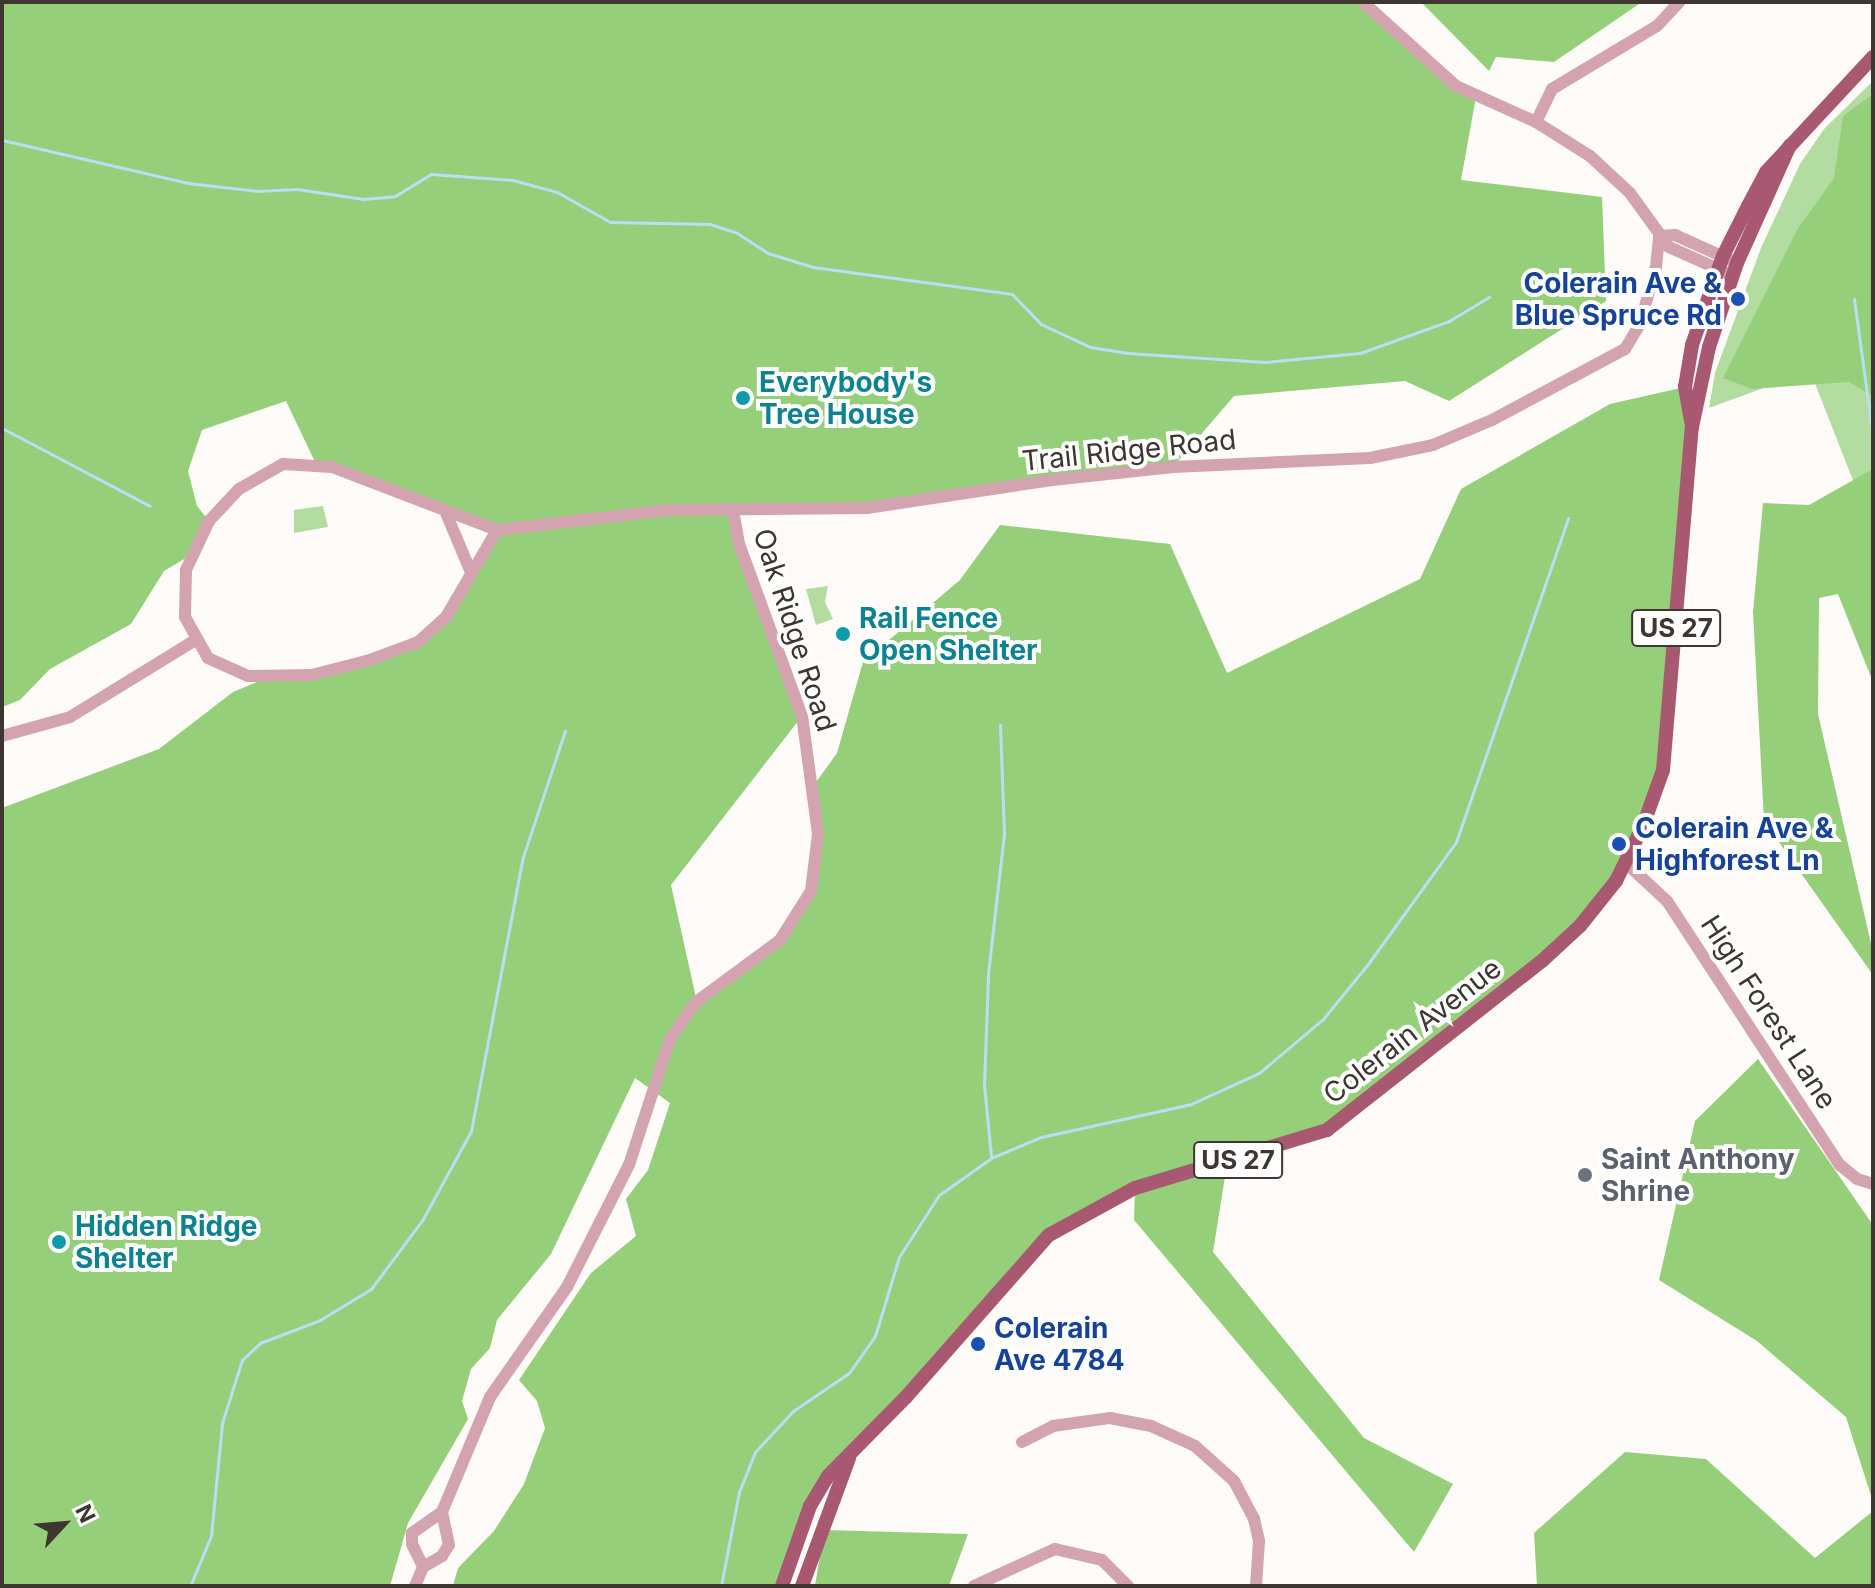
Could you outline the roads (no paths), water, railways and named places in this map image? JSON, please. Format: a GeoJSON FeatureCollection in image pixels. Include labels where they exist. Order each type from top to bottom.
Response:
{"type":"FeatureCollection","features":[{"type":"Feature","properties":{"kind":"main road","name":"Colerain Avenue"},"geometry":{"type":"LineString","coordinates":[[1692,427],[1685,387],[1692,345],[1720,263],[1766,172],[1873,57]]}},
{"type":"Feature","properties":{"kind":"main road","name":"Colerain Avenue"},"geometry":{"type":"LineString","coordinates":[[782,1586],[810,1506],[852,1450],[906,1397],[1049,1235],[1135,1188],[1327,1130],[1543,960],[1580,926],[1626,863],[1653,802],[1667,743],[1692,427],[1709,347],[1735,270],[1790,145]]}},
{"type":"Feature","properties":{"kind":"main road","name":"Colerain Avenue"},"geometry":{"type":"LineString","coordinates":[[802,1586],[852,1450]]}},
{"type":"Feature","properties":{"kind":"street"},"geometry":{"type":"LineString","coordinates":[[1363,2],[1456,86],[1536,122],[1611,174],[1659,236],[1686,256],[1720,263]]}},
{"type":"Feature","properties":{"kind":"street"},"geometry":{"type":"LineString","coordinates":[[1536,122],[1552,89],[1657,26],[1679,2]]}},
{"type":"Feature","properties":{"kind":"street"},"geometry":{"type":"LineString","coordinates":[[1659,236],[1675,235],[1735,270]]}},
{"type":"Feature","properties":{"kind":"street","name":"Trail Ridge Road"},"geometry":{"type":"LineString","coordinates":[[194,641],[183,602],[196,543],[223,504],[272,468],[299,462],[332,467],[497,530],[604,515],[733,509],[854,509],[1052,480],[1173,467],[1370,458],[1433,445],[1492,420],[1625,349],[1640,324],[1656,267],[1659,236]]}},
{"type":"Feature","properties":{"kind":"street"},"geometry":{"type":"LineString","coordinates":[[1656,267],[1686,256]]}},
{"type":"Feature","properties":{"kind":"street","name":"Oak Ridge Road"},"geometry":{"type":"LineString","coordinates":[[423,1567],[412,1544],[412,1533],[442,1512],[490,1397],[567,1287],[629,1165],[670,1039],[696,1002],[780,940],[811,891],[818,834],[802,716],[739,544],[733,509]]}},
{"type":"Feature","properties":{"kind":"street"},"geometry":{"type":"LineString","coordinates":[[446,513],[470,570]]}},
{"type":"Feature","properties":{"kind":"street"},"geometry":{"type":"LineString","coordinates":[[2,736],[70,717],[194,641],[218,664],[248,676],[312,675],[403,649],[430,632],[446,617],[470,570],[497,530]]}},
{"type":"Feature","properties":{"kind":"street","name":"High Forest Lane"},"geometry":{"type":"LineString","coordinates":[[1626,863],[1667,901],[1840,1165],[1857,1179],[1873,1184]]}},
{"type":"Feature","properties":{"kind":"street"},"geometry":{"type":"LineString","coordinates":[[1022,1442],[1053,1426],[1110,1418],[1151,1426],[1195,1446],[1234,1481],[1254,1519],[1259,1541],[1256,1586]]}},
{"type":"Feature","properties":{"kind":"street","name":"Oak Ridge Road"},"geometry":{"type":"LineString","coordinates":[[415,1586],[423,1567],[442,1556],[449,1545],[442,1512]]}},
{"type":"Feature","properties":{"kind":"street"},"geometry":{"type":"LineString","coordinates":[[974,1586],[1039,1552],[1063,1549],[1102,1560],[1128,1586]]}},
{"type":"Feature","properties":{"kind":"waterway"},"geometry":{"type":"LineString","coordinates":[[2,140],[188,183],[257,191],[297,189],[363,199],[395,196],[431,174],[513,180],[557,192],[610,222],[710,224],[737,233],[768,253],[813,267],[1012,294],[1041,324],[1090,347],[1128,353],[1265,362],[1360,353],[1449,321],[1489,297]]}},
{"type":"Feature","properties":{"kind":"waterway"},"geometry":{"type":"LineString","coordinates":[[1854,299],[1873,438]]}},
{"type":"Feature","properties":{"kind":"waterway"},"geometry":{"type":"LineString","coordinates":[[2,428],[150,506]]}},
{"type":"Feature","properties":{"kind":"waterway"},"geometry":{"type":"LineString","coordinates":[[721,1586],[739,1492],[755,1452],[793,1411],[849,1373],[875,1336],[899,1257],[939,1195],[991,1158],[1041,1137],[1191,1104],[1259,1073],[1323,1019],[1368,964],[1456,842],[1568,518]]}},
{"type":"Feature","properties":{"kind":"waterway"},"geometry":{"type":"LineString","coordinates":[[991,1156],[984,1085],[988,974],[1004,834],[1000,725]]}},
{"type":"Feature","properties":{"kind":"waterway"},"geometry":{"type":"LineString","coordinates":[[190,1586],[211,1536],[222,1423],[242,1360],[260,1343],[320,1320],[371,1289],[423,1219],[471,1131],[523,857],[565,731]]}},
{"type":"Feature","properties":{"kind":"place","name":"Colerain Ave & Blue Spruce Rd"},"geometry":{"type":"Point","coordinates":[1738,299]}},
{"type":"Feature","properties":{"kind":"place","name":"Everybody's Tree House"},"geometry":{"type":"Point","coordinates":[743,398]}},
{"type":"Feature","properties":{"kind":"place","name":"Rail Fence Open Shelter"},"geometry":{"type":"Point","coordinates":[843,634]}},
{"type":"Feature","properties":{"kind":"place","name":"Colerain Ave & Highforest Ln"},"geometry":{"type":"Point","coordinates":[1619,844]}},
{"type":"Feature","properties":{"kind":"place","name":"Saint Anthony Shrine"},"geometry":{"type":"Point","coordinates":[1585,1175]}},
{"type":"Feature","properties":{"kind":"place","name":"Hidden Ridge Shelter"},"geometry":{"type":"Point","coordinates":[59,1242]}},
{"type":"Feature","properties":{"kind":"place","name":"Colerain Ave 4784"},"geometry":{"type":"Point","coordinates":[978,1344]}}]}
